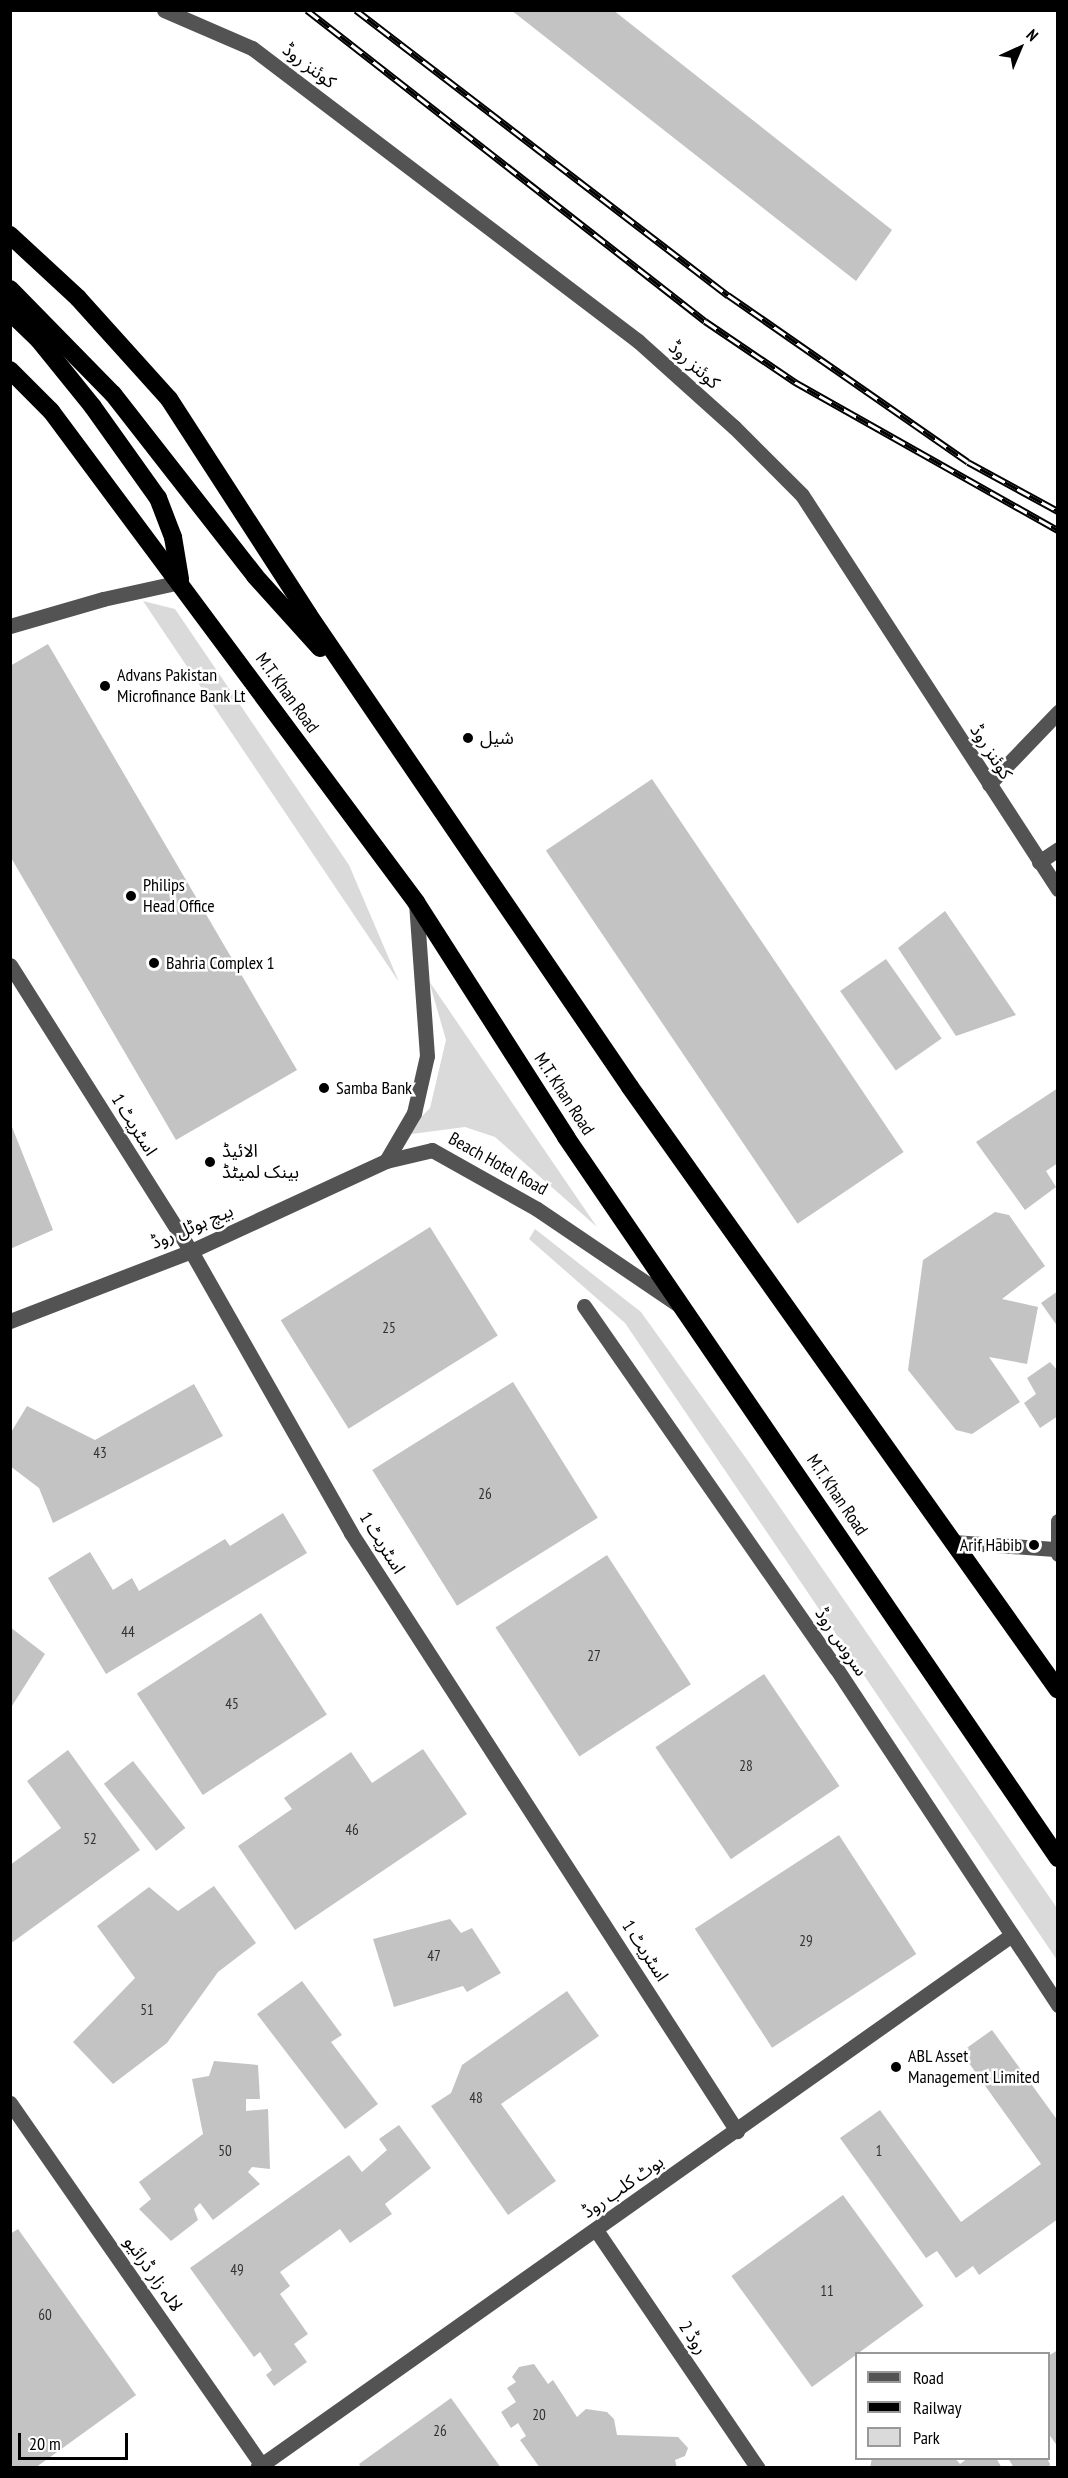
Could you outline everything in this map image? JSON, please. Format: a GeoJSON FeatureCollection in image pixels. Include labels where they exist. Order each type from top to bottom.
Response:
{"type":"FeatureCollection","features":[{"type":"Feature","properties":{"kind":"highway"},"geometry":{"type":"LineString","coordinates":[[10,235],[78,298],[169,399],[308,614],[355,679],[630,1087],[1058,1690]]}},
{"type":"Feature","properties":{"kind":"highway"},"geometry":{"type":"LineString","coordinates":[[10,289],[113,394],[255,576],[323,651],[355,679]]}},
{"type":"Feature","properties":{"kind":"highway"},"geometry":{"type":"LineString","coordinates":[[10,312],[39,340],[93,407],[158,498],[173,537],[180,582]]}},
{"type":"Feature","properties":{"kind":"highway","name":"M.T. Khan Road"},"geometry":{"type":"LineString","coordinates":[[10,370],[51,411],[416,902],[566,1137],[687,1311],[1058,1858]]}},
{"type":"Feature","properties":{"kind":"street","name":"کوئنز روڈ"},"geometry":{"type":"LineString","coordinates":[[164,10],[252,48],[638,341],[734,426],[802,495],[1058,890]]}},
{"type":"Feature","properties":{"kind":"street"},"geometry":{"type":"LineString","coordinates":[[10,626],[102,599],[180,582]]}},
{"type":"Feature","properties":{"kind":"street"},"geometry":{"type":"LineString","coordinates":[[989,784],[1058,712]]}},
{"type":"Feature","properties":{"kind":"street"},"geometry":{"type":"LineString","coordinates":[[1040,862],[1058,849]]}},
{"type":"Feature","properties":{"kind":"street"},"geometry":{"type":"LineString","coordinates":[[386,1161],[414,1113],[427,1056],[416,902]]}},
{"type":"Feature","properties":{"kind":"street","name":"اسٹریٹ 1"},"geometry":{"type":"LineString","coordinates":[[10,965],[191,1251],[351,1533],[737,2131]]}},
{"type":"Feature","properties":{"kind":"street","name":"Beach Hotel Road"},"geometry":{"type":"LineString","coordinates":[[386,1161],[432,1150],[547,1214],[687,1311]]}},
{"type":"Feature","properties":{"kind":"street","name":"بیچ ہوٹل روڈ"},"geometry":{"type":"LineString","coordinates":[[10,1321],[191,1251],[386,1161]]}},
{"type":"Feature","properties":{"kind":"street","name":"سروس روڈ"},"geometry":{"type":"LineString","coordinates":[[584,1306],[836,1668],[1010,1936],[1058,2005]]}},
{"type":"Feature","properties":{"kind":"street"},"geometry":{"type":"LineString","coordinates":[[953,1542],[1056,1551],[1058,1521]]}},
{"type":"Feature","properties":{"kind":"street","name":"بوٹ کلب روڈ"},"geometry":{"type":"LineString","coordinates":[[261,2466],[1010,1936]]}},
{"type":"Feature","properties":{"kind":"street","name":"لالہ زار ڈرائیو"},"geometry":{"type":"LineString","coordinates":[[10,2103],[261,2466]]}},
{"type":"Feature","properties":{"kind":"street","name":"روڈ 2"},"geometry":{"type":"LineString","coordinates":[[596,2230],[758,2468]]}},
{"type":"Feature","properties":{"kind":"green space"},"geometry":{"type":"Polygon","coordinates":[[[143,601],[175,609],[349,865],[399,982],[143,601]]]}},
{"type":"Feature","properties":{"kind":"green space"},"geometry":{"type":"Polygon","coordinates":[[[429,981],[597,1227],[495,1137],[465,1127],[404,1135],[430,1108],[446,1040],[429,981]]]}},
{"type":"Feature","properties":{"kind":"green space"},"geometry":{"type":"Polygon","coordinates":[[[535,1229],[641,1312],[748,1461],[1057,1908],[1057,1960],[625,1323],[529,1239],[535,1229]]]}},
{"type":"Feature","properties":{"kind":"building"},"geometry":{"type":"Polygon","coordinates":[[[511,10],[613,10],[892,230],[856,281],[511,10]]]}},
{"type":"Feature","properties":{"kind":"building","name":"Bahria Complex 1"},"geometry":{"type":"Polygon","coordinates":[[[48,644],[297,1070],[176,1140],[10,856],[10,666],[48,644]]]}},
{"type":"Feature","properties":{"kind":"building"},"geometry":{"type":"Polygon","coordinates":[[[652,779],[904,1152],[798,1224],[546,851],[652,779]]]}},
{"type":"Feature","properties":{"kind":"building"},"geometry":{"type":"Polygon","coordinates":[[[945,911],[1016,1015],[956,1036],[898,948],[945,911]]]}},
{"type":"Feature","properties":{"kind":"building"},"geometry":{"type":"Polygon","coordinates":[[[886,959],[942,1038],[896,1071],[840,991],[886,959]]]}},
{"type":"Feature","properties":{"kind":"building"},"geometry":{"type":"Polygon","coordinates":[[[1058,1088],[1058,1163],[1046,1171],[1056,1187],[1025,1210],[976,1142],[1058,1088]]]}},
{"type":"Feature","properties":{"kind":"building"},"geometry":{"type":"Polygon","coordinates":[[[10,1122],[53,1230],[10,1249],[10,1122]]]}},
{"type":"Feature","properties":{"kind":"building"},"geometry":{"type":"Polygon","coordinates":[[[995,1212],[1009,1215],[1045,1266],[1002,1299],[1038,1307],[1027,1364],[989,1357],[1020,1402],[972,1434],[956,1430],[908,1370],[923,1260],[995,1212]]]}},
{"type":"Feature","properties":{"kind":"building"},"geometry":{"type":"Polygon","coordinates":[[[430,1227],[498,1336],[349,1429],[281,1320],[430,1227]]]}},
{"type":"Feature","properties":{"kind":"building"},"geometry":{"type":"Polygon","coordinates":[[[1058,1291],[1058,1327],[1041,1303],[1058,1291]]]}},
{"type":"Feature","properties":{"kind":"building"},"geometry":{"type":"Polygon","coordinates":[[[1050,1362],[1058,1371],[1058,1416],[1040,1428],[1024,1403],[1036,1394],[1027,1378],[1050,1362]]]}},
{"type":"Feature","properties":{"kind":"building"},"geometry":{"type":"Polygon","coordinates":[[[513,1382],[598,1518],[457,1606],[372,1470],[513,1382]]]}},
{"type":"Feature","properties":{"kind":"building"},"geometry":{"type":"Polygon","coordinates":[[[194,1384],[223,1436],[53,1523],[39,1488],[10,1466],[10,1434],[27,1406],[95,1440],[194,1384]]]}},
{"type":"Feature","properties":{"kind":"building"},"geometry":{"type":"Polygon","coordinates":[[[283,1513],[307,1553],[106,1674],[48,1578],[90,1552],[113,1590],[132,1578],[139,1591],[225,1539],[230,1546],[283,1513]]]}},
{"type":"Feature","properties":{"kind":"building"},"geometry":{"type":"Polygon","coordinates":[[[607,1555],[691,1684],[579,1757],[495,1627],[607,1555]]]}},
{"type":"Feature","properties":{"kind":"building"},"geometry":{"type":"Polygon","coordinates":[[[261,1613],[327,1714],[203,1795],[137,1694],[261,1613]]]}},
{"type":"Feature","properties":{"kind":"building"},"geometry":{"type":"Polygon","coordinates":[[[10,1627],[45,1654],[10,1709],[10,1627]]]}},
{"type":"Feature","properties":{"kind":"building"},"geometry":{"type":"Polygon","coordinates":[[[764,1674],[839,1786],[731,1859],[655,1747],[764,1674]]]}},
{"type":"Feature","properties":{"kind":"building"},"geometry":{"type":"Polygon","coordinates":[[[423,1749],[467,1814],[295,1930],[238,1846],[292,1809],[284,1798],[351,1752],[372,1783],[423,1749]]]}},
{"type":"Feature","properties":{"kind":"building"},"geometry":{"type":"Polygon","coordinates":[[[68,1750],[140,1850],[10,1944],[10,1865],[61,1828],[27,1781],[68,1750]]]}},
{"type":"Feature","properties":{"kind":"building"},"geometry":{"type":"Polygon","coordinates":[[[133,1761],[185,1828],[156,1851],[104,1784],[133,1761]]]}},
{"type":"Feature","properties":{"kind":"building"},"geometry":{"type":"Polygon","coordinates":[[[839,1835],[916,1954],[772,2048],[695,1929],[839,1835]]]}},
{"type":"Feature","properties":{"kind":"building"},"geometry":{"type":"Polygon","coordinates":[[[214,1886],[256,1943],[218,1972],[167,2043],[113,2084],[73,2042],[135,1978],[97,1926],[149,1887],[178,1911],[214,1886]]]}},
{"type":"Feature","properties":{"kind":"building"},"geometry":{"type":"Polygon","coordinates":[[[450,1919],[461,1933],[472,1928],[501,1973],[467,1992],[463,1986],[394,2007],[373,1939],[450,1919]]]}},
{"type":"Feature","properties":{"kind":"building"},"geometry":{"type":"Polygon","coordinates":[[[302,1981],[342,2035],[331,2042],[378,2104],[345,2129],[257,2014],[302,1981]]]}},
{"type":"Feature","properties":{"kind":"building"},"geometry":{"type":"Polygon","coordinates":[[[567,1991],[599,2036],[501,2104],[556,2181],[508,2215],[431,2106],[451,2093],[462,2065],[567,1991]]]}},
{"type":"Feature","properties":{"kind":"building"},"geometry":{"type":"Polygon","coordinates":[[[992,2030],[1058,2121],[1058,2219],[979,2275],[973,2266],[956,2278],[937,2251],[926,2258],[840,2138],[880,2110],[961,2222],[1041,2164],[961,2052],[992,2030]]]}},
{"type":"Feature","properties":{"kind":"building"},"geometry":{"type":"Polygon","coordinates":[[[214,2061],[258,2065],[260,2099],[246,2099],[246,2111],[268,2109],[270,2169],[252,2167],[248,2172],[260,2184],[213,2220],[200,2203],[194,2209],[198,2220],[171,2241],[139,2209],[151,2199],[139,2182],[203,2134],[192,2079],[209,2076],[214,2061]]]}},
{"type":"Feature","properties":{"kind":"building"},"geometry":{"type":"Polygon","coordinates":[[[399,2125],[431,2168],[385,2204],[392,2214],[350,2243],[340,2229],[280,2272],[290,2286],[280,2294],[308,2334],[294,2344],[307,2362],[274,2386],[266,2375],[272,2370],[260,2352],[254,2357],[190,2268],[349,2155],[362,2172],[387,2150],[379,2139],[399,2125]]]}},
{"type":"Feature","properties":{"kind":"building"},"geometry":{"type":"Polygon","coordinates":[[[843,2195],[924,2306],[860,2352],[855,2352],[855,2356],[812,2387],[731,2276],[843,2195]]]}},
{"type":"Feature","properties":{"kind":"building"},"geometry":{"type":"Polygon","coordinates":[[[18,2229],[136,2395],[35,2468],[10,2468],[10,2234],[18,2229]]]}},
{"type":"Feature","properties":{"kind":"building"},"geometry":{"type":"Polygon","coordinates":[[[1058,2350],[1058,2447],[1050,2436],[1050,2355],[1058,2350]]]}},
{"type":"Feature","properties":{"kind":"building"},"geometry":{"type":"Polygon","coordinates":[[[534,2364],[548,2384],[553,2380],[577,2417],[586,2409],[607,2412],[614,2419],[617,2435],[678,2437],[688,2448],[685,2456],[675,2460],[677,2468],[540,2468],[520,2440],[526,2436],[518,2423],[511,2428],[501,2412],[516,2402],[507,2388],[516,2382],[512,2377],[519,2367],[534,2364]]]}},
{"type":"Feature","properties":{"kind":"building"},"geometry":{"type":"Polygon","coordinates":[[[451,2398],[501,2468],[362,2468],[359,2464],[451,2398]]]}},
{"type":"Feature","properties":{"kind":"building"},"geometry":{"type":"Polygon","coordinates":[[[872,2460],[957,2460],[960,2464],[965,2460],[997,2460],[1002,2468],[870,2468],[872,2460]]]}},
{"type":"Feature","properties":{"kind":"building"},"geometry":{"type":"Polygon","coordinates":[[[1009,2460],[1048,2460],[1050,2464],[1049,2468],[1014,2468],[1009,2460]]]}},
{"type":"Feature","properties":{"kind":"railway"},"geometry":{"type":"LineString","coordinates":[[307,10],[705,321],[795,382],[1058,530]]}},
{"type":"Feature","properties":{"kind":"railway"},"geometry":{"type":"LineString","coordinates":[[356,10],[728,295],[968,462],[1058,511]]}},
{"type":"Feature","properties":{"kind":"place","name":"Advans Pakistan Microfinance Bank Lt"},"geometry":{"type":"Point","coordinates":[105,686]}},
{"type":"Feature","properties":{"kind":"place","name":"شیل"},"geometry":{"type":"Point","coordinates":[468,738]}},
{"type":"Feature","properties":{"kind":"place","name":"Philips Head Office"},"geometry":{"type":"Point","coordinates":[131,896]}},
{"type":"Feature","properties":{"kind":"place","name":"Bahria Complex 1"},"geometry":{"type":"Point","coordinates":[154,963]}},
{"type":"Feature","properties":{"kind":"place","name":"Samba Bank"},"geometry":{"type":"Point","coordinates":[324,1088]}},
{"type":"Feature","properties":{"kind":"place","name":"الائیڈ بینک لمیٹڈ"},"geometry":{"type":"Point","coordinates":[210,1162]}},
{"type":"Feature","properties":{"kind":"place","name":"Arif Habib"},"geometry":{"type":"Point","coordinates":[1034,1545]}},
{"type":"Feature","properties":{"kind":"place","name":"ABL Asset Management Limited"},"geometry":{"type":"Point","coordinates":[896,2067]}}]}
